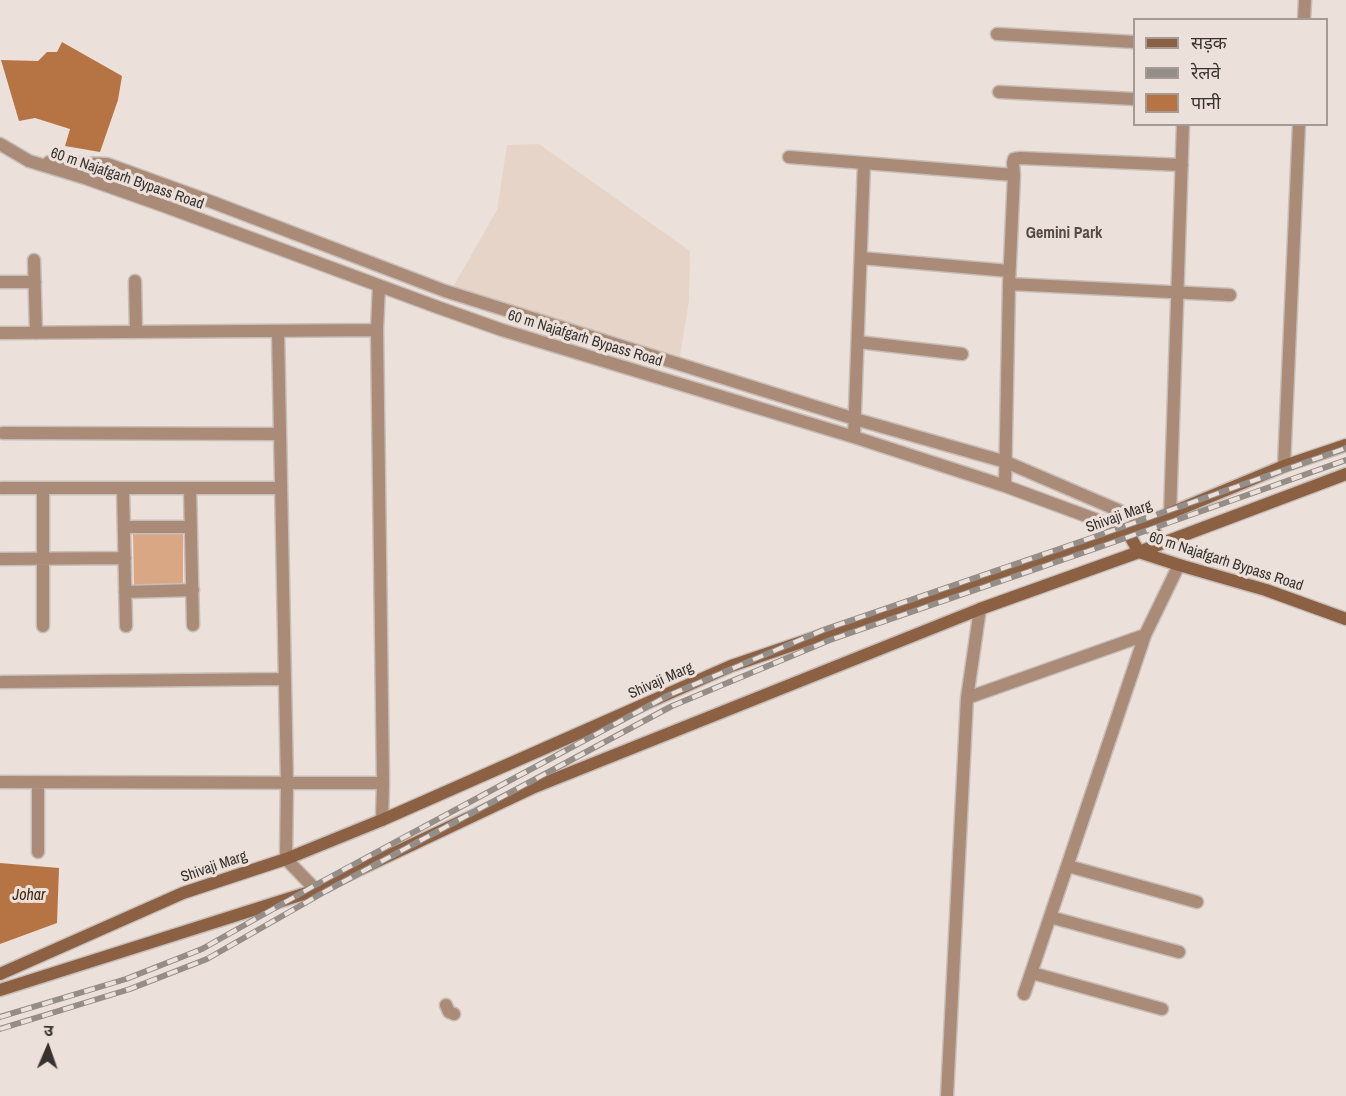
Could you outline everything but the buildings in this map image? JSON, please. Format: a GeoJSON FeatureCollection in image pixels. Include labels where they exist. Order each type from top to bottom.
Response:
{"type":"FeatureCollection","features":[{"type":"Feature","properties":{"kind":"main road","name":"Shivaji Marg"},"geometry":{"type":"LineString","coordinates":[[0,974],[183,893],[286,859],[382,820],[731,666],[1127,531],[1284,466],[1346,445]]}},
{"type":"Feature","properties":{"kind":"main road"},"geometry":{"type":"LineString","coordinates":[[0,990],[316,890],[532,788],[980,609],[1140,552],[1346,474]]}},
{"type":"Feature","properties":{"kind":"main road","name":"60 m Najafgarh Bypass Road"},"geometry":{"type":"LineString","coordinates":[[1148,523],[1162,543]]}},
{"type":"Feature","properties":{"kind":"main road","name":"60 m Najafgarh Bypass Road"},"geometry":{"type":"LineString","coordinates":[[1127,531],[1140,552],[1266,590],[1346,619]]}},
{"type":"Feature","properties":{"kind":"street"},"geometry":{"type":"LineString","coordinates":[[1304,18],[1305,0]]}},
{"type":"Feature","properties":{"kind":"street"},"geometry":{"type":"LineString","coordinates":[[997,34],[1133,42]]}},
{"type":"Feature","properties":{"kind":"street"},"geometry":{"type":"LineString","coordinates":[[999,92],[1133,99]]}},
{"type":"Feature","properties":{"kind":"street"},"geometry":{"type":"LineString","coordinates":[[1170,514],[1183,126]]}},
{"type":"Feature","properties":{"kind":"street"},"geometry":{"type":"LineString","coordinates":[[1284,466],[1299,126]]}},
{"type":"Feature","properties":{"kind":"street"},"geometry":{"type":"LineString","coordinates":[[0,144],[29,161]]}},
{"type":"Feature","properties":{"kind":"street"},"geometry":{"type":"LineString","coordinates":[[789,157],[1014,176]]}},
{"type":"Feature","properties":{"kind":"street"},"geometry":{"type":"LineString","coordinates":[[1005,486],[1014,159],[1182,165]]}},
{"type":"Feature","properties":{"kind":"street","name":"60 m Najafgarh Bypass Road"},"geometry":{"type":"LineString","coordinates":[[29,161],[86,178],[502,330],[854,437],[1005,486],[1127,531]]}},
{"type":"Feature","properties":{"kind":"street","name":"60 m Najafgarh Bypass Road"},"geometry":{"type":"LineString","coordinates":[[29,161],[108,164],[445,291],[855,419],[1006,462],[1148,523]]}},
{"type":"Feature","properties":{"kind":"street"},"geometry":{"type":"LineString","coordinates":[[854,437],[864,164]]}},
{"type":"Feature","properties":{"kind":"street"},"geometry":{"type":"LineString","coordinates":[[861,258],[1009,277],[1230,295]]}},
{"type":"Feature","properties":{"kind":"street"},"geometry":{"type":"LineString","coordinates":[[34,260],[36,333]]}},
{"type":"Feature","properties":{"kind":"street"},"geometry":{"type":"LineString","coordinates":[[135,281],[136,332]]}},
{"type":"Feature","properties":{"kind":"street"},"geometry":{"type":"LineString","coordinates":[[0,282],[35,282]]}},
{"type":"Feature","properties":{"kind":"street"},"geometry":{"type":"LineString","coordinates":[[379,286],[377,330],[382,820]]}},
{"type":"Feature","properties":{"kind":"street"},"geometry":{"type":"LineString","coordinates":[[0,333],[377,330]]}},
{"type":"Feature","properties":{"kind":"street"},"geometry":{"type":"LineString","coordinates":[[278,331],[287,783],[286,859],[316,890]]}},
{"type":"Feature","properties":{"kind":"street"},"geometry":{"type":"LineString","coordinates":[[858,342],[962,354]]}},
{"type":"Feature","properties":{"kind":"street"},"geometry":{"type":"LineString","coordinates":[[3,433],[280,434]]}},
{"type":"Feature","properties":{"kind":"street"},"geometry":{"type":"LineString","coordinates":[[2,488],[281,488]]}},
{"type":"Feature","properties":{"kind":"street"},"geometry":{"type":"LineString","coordinates":[[43,488],[43,626]]}},
{"type":"Feature","properties":{"kind":"street"},"geometry":{"type":"LineString","coordinates":[[190,488],[193,625]]}},
{"type":"Feature","properties":{"kind":"street"},"geometry":{"type":"LineString","coordinates":[[123,489],[126,626]]}},
{"type":"Feature","properties":{"kind":"street"},"geometry":{"type":"LineString","coordinates":[[124,527],[191,527]]}},
{"type":"Feature","properties":{"kind":"street"},"geometry":{"type":"LineString","coordinates":[[0,559],[125,558]]}},
{"type":"Feature","properties":{"kind":"street"},"geometry":{"type":"LineString","coordinates":[[1024,994],[1145,635],[1179,565]]}},
{"type":"Feature","properties":{"kind":"street"},"geometry":{"type":"LineString","coordinates":[[125,592],[193,590]]}},
{"type":"Feature","properties":{"kind":"street"},"geometry":{"type":"LineString","coordinates":[[947,1096],[967,698],[980,609]]}},
{"type":"Feature","properties":{"kind":"street"},"geometry":{"type":"LineString","coordinates":[[967,698],[1145,635]]}},
{"type":"Feature","properties":{"kind":"street"},"geometry":{"type":"LineString","coordinates":[[2,682],[284,679]]}},
{"type":"Feature","properties":{"kind":"street"},"geometry":{"type":"LineString","coordinates":[[0,782],[383,783]]}},
{"type":"Feature","properties":{"kind":"street"},"geometry":{"type":"LineString","coordinates":[[38,782],[38,852]]}},
{"type":"Feature","properties":{"kind":"street"},"geometry":{"type":"LineString","coordinates":[[1068,866],[1197,902]]}},
{"type":"Feature","properties":{"kind":"street"},"geometry":{"type":"LineString","coordinates":[[1050,917],[1179,952]]}},
{"type":"Feature","properties":{"kind":"street"},"geometry":{"type":"LineString","coordinates":[[1032,973],[1162,1009]]}},
{"type":"Feature","properties":{"kind":"shaded area"},"geometry":{"type":"Polygon","coordinates":[[[539,144],[690,251],[689,301],[680,356],[453,287],[497,210],[507,145],[539,144]]]}},
{"type":"Feature","properties":{"kind":"shaded area"},"geometry":{"type":"Polygon","coordinates":[[[133,533],[183,533],[183,586],[134,587],[133,533]]]}},
{"type":"Feature","properties":{"kind":"water"},"geometry":{"type":"Polygon","coordinates":[[[62,42],[122,76],[118,100],[100,152],[65,146],[70,129],[35,118],[19,121],[1,60],[38,61],[47,52],[57,52],[62,42]]]}},
{"type":"Feature","properties":{"kind":"water","name":"Johar"},"geometry":{"type":"Polygon","coordinates":[[[0,863],[59,868],[57,923],[0,944],[0,863]]]}},
{"type":"Feature","properties":{"kind":"railway"},"geometry":{"type":"LineString","coordinates":[[0,1017],[126,979],[202,949],[321,882],[667,696],[826,629],[1346,448]]}},
{"type":"Feature","properties":{"kind":"railway"},"geometry":{"type":"LineString","coordinates":[[0,1029],[130,989],[207,959],[326,891],[672,706],[830,640],[1346,460]]}},
{"type":"Feature","properties":{"kind":"district","name":"Gemini Park"},"geometry":{"type":"Point","coordinates":[1064,234]}}]}
